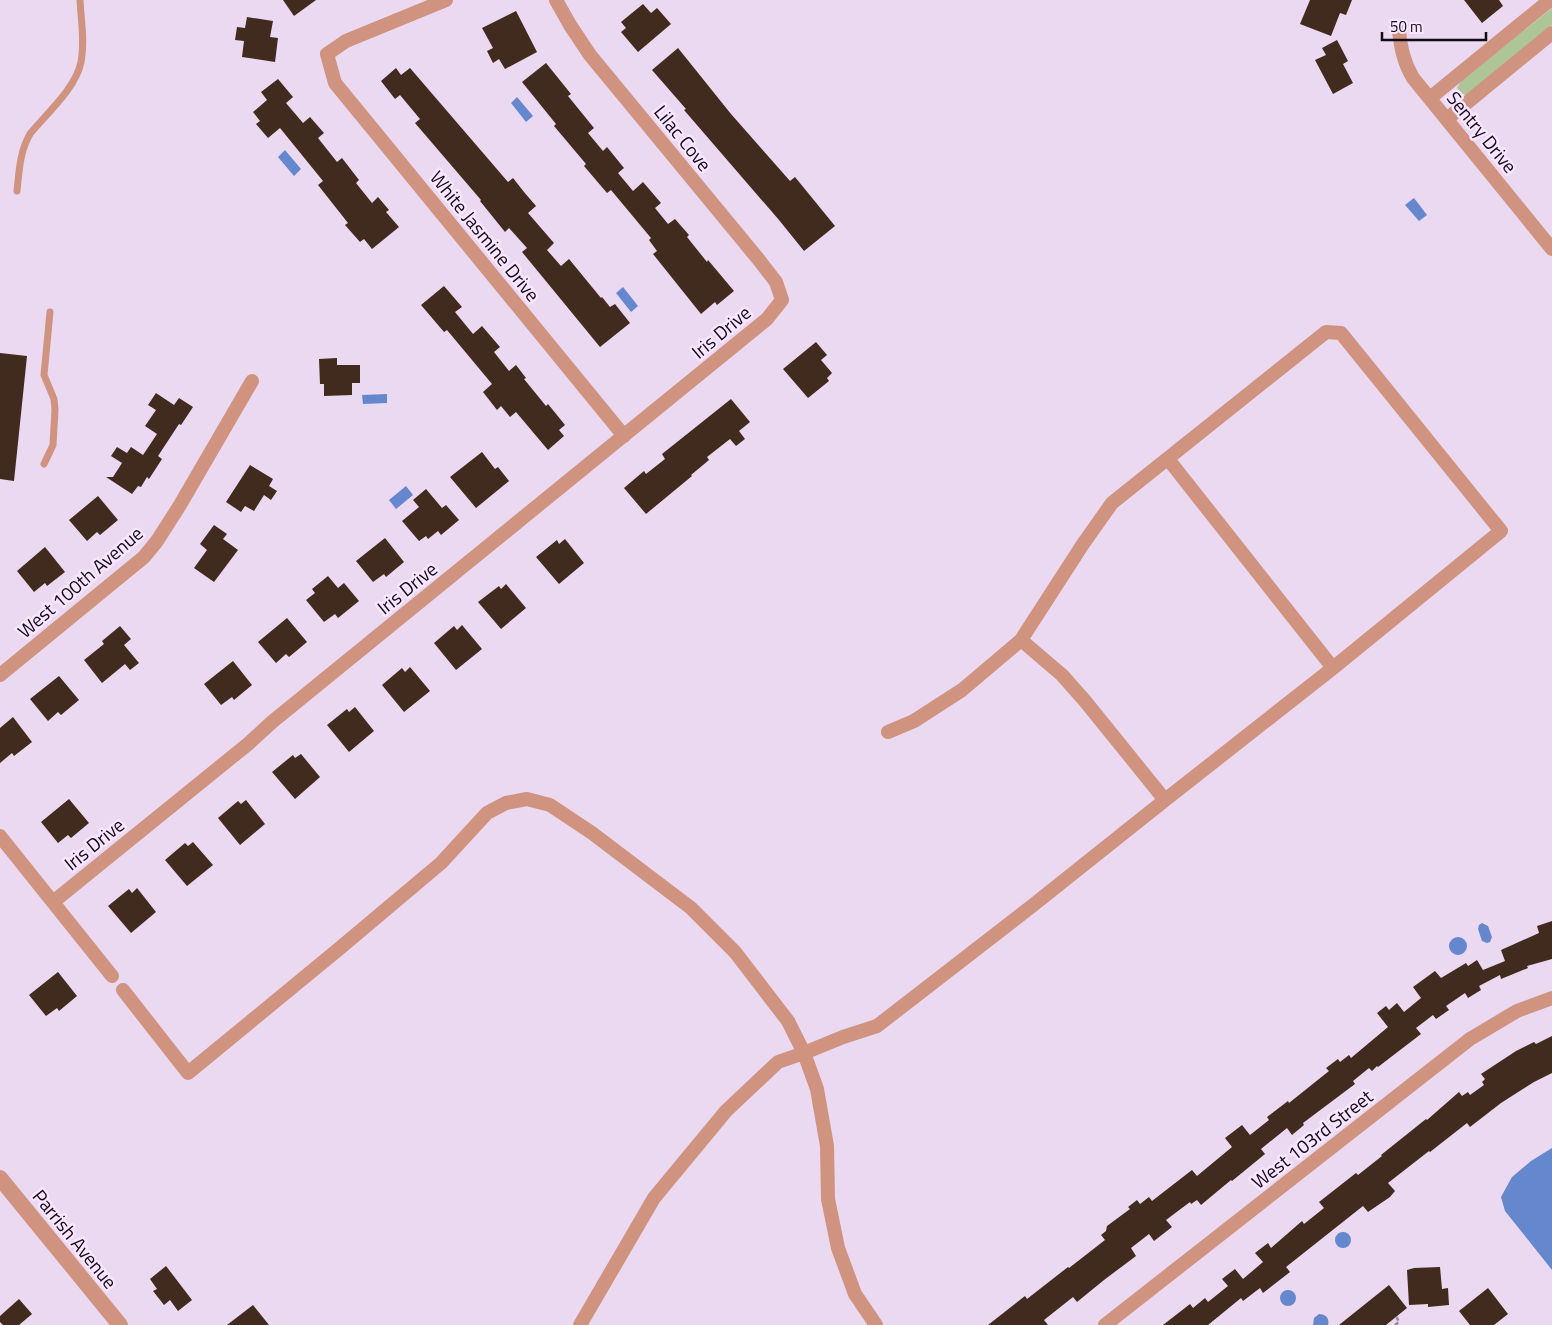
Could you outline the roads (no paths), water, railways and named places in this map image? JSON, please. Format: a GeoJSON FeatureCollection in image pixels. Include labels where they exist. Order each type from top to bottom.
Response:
{"type":"FeatureCollection","features":[{"type":"Feature","properties":{"kind":"street","name":"White Jasmine Drive"},"geometry":{"type":"LineString","coordinates":[[446,0],[346,41],[327,54],[335,82],[624,436]]}},
{"type":"Feature","properties":{"kind":"street","name":"Lilac Cove"},"geometry":{"type":"LineString","coordinates":[[556,0],[590,55],[776,282],[782,300]]}},
{"type":"Feature","properties":{"kind":"street"},"geometry":{"type":"LineString","coordinates":[[1430,98],[1550,0]]}},
{"type":"Feature","properties":{"kind":"street","name":"Sentry Drive"},"geometry":{"type":"LineString","coordinates":[[1399,31],[1401,51],[1406,67],[1552,249]]}},
{"type":"Feature","properties":{"kind":"street"},"geometry":{"type":"LineString","coordinates":[[1447,118],[1552,33]]}},
{"type":"Feature","properties":{"kind":"street","name":"Iris Drive"},"geometry":{"type":"LineString","coordinates":[[52,902],[767,319],[782,300]]}},
{"type":"Feature","properties":{"kind":"street"},"geometry":{"type":"LineString","coordinates":[[580,1325],[654,1198],[726,1111],[778,1062],[877,1026],[1333,668],[1501,531],[1341,333],[1326,332],[1112,503],[1021,640],[962,690],[914,721],[888,732]]}},
{"type":"Feature","properties":{"kind":"street","name":"West 100th Avenue"},"geometry":{"type":"LineString","coordinates":[[0,675],[144,557],[180,505],[252,381]]}},
{"type":"Feature","properties":{"kind":"street"},"geometry":{"type":"LineString","coordinates":[[1168,459],[1333,668]]}},
{"type":"Feature","properties":{"kind":"street"},"geometry":{"type":"LineString","coordinates":[[1021,640],[1062,675],[1165,800]]}},
{"type":"Feature","properties":{"kind":"street"},"geometry":{"type":"LineString","coordinates":[[123,990],[188,1073],[440,863],[487,813],[506,803],[527,799],[550,805],[592,832],[691,908],[735,952],[788,1021],[804,1053],[817,1089],[826,1146],[828,1199],[838,1248],[855,1294],[876,1325]]}},
{"type":"Feature","properties":{"kind":"street"},"geometry":{"type":"LineString","coordinates":[[0,836],[112,976]]}},
{"type":"Feature","properties":{"kind":"street","name":"West 103rd Street"},"geometry":{"type":"LineString","coordinates":[[1105,1325],[1470,1038],[1517,1011],[1552,998]]}},
{"type":"Feature","properties":{"kind":"street","name":"Parrish Avenue"},"geometry":{"type":"LineString","coordinates":[[0,1178],[120,1325]]}},
{"type":"Feature","properties":{"kind":"lane"},"geometry":{"type":"LineString","coordinates":[[17,190],[21,159],[26,141],[72,84],[79,69],[83,49],[80,0]]}},
{"type":"Feature","properties":{"kind":"lane"},"geometry":{"type":"LineString","coordinates":[[44,464],[52,444],[55,410],[54,398],[44,374],[50,312]]}},
{"type":"Feature","properties":{"kind":"water"},"geometry":{"type":"Polygon","coordinates":[[[517,97],[533,116],[526,122],[511,103],[517,97]]]}},
{"type":"Feature","properties":{"kind":"water"},"geometry":{"type":"Polygon","coordinates":[[[285,150],[301,169],[294,176],[278,157],[285,150]]]}},
{"type":"Feature","properties":{"kind":"water"},"geometry":{"type":"Polygon","coordinates":[[[1414,198],[1427,215],[1419,221],[1405,205],[1414,198]]]}},
{"type":"Feature","properties":{"kind":"water"},"geometry":{"type":"Polygon","coordinates":[[[623,287],[638,306],[631,312],[616,293],[623,287]]]}},
{"type":"Feature","properties":{"kind":"water"},"geometry":{"type":"Polygon","coordinates":[[[387,394],[387,403],[363,404],[362,395],[387,394]]]}},
{"type":"Feature","properties":{"kind":"water"},"geometry":{"type":"Polygon","coordinates":[[[406,486],[413,495],[396,509],[389,500],[406,486]]]}},
{"type":"Feature","properties":{"kind":"water"},"geometry":{"type":"Polygon","coordinates":[[[1482,923],[1488,926],[1492,937],[1490,942],[1487,943],[1482,941],[1478,929],[1482,923]]]}},
{"type":"Feature","properties":{"kind":"water"},"geometry":{"type":"Polygon","coordinates":[[[1458,937],[1464,940],[1467,946],[1464,952],[1458,955],[1452,952],[1449,946],[1452,940],[1458,937]]]}},
{"type":"Feature","properties":{"kind":"water"},"geometry":{"type":"Polygon","coordinates":[[[1552,1148],[1552,1270],[1505,1211],[1501,1197],[1512,1177],[1531,1161],[1552,1148]]]}},
{"type":"Feature","properties":{"kind":"water"},"geometry":{"type":"Polygon","coordinates":[[[1343,1232],[1351,1240],[1343,1248],[1335,1240],[1343,1232]]]}},
{"type":"Feature","properties":{"kind":"water"},"geometry":{"type":"Polygon","coordinates":[[[1288,1290],[1296,1298],[1288,1306],[1280,1298],[1288,1290]]]}},
{"type":"Feature","properties":{"kind":"water"},"geometry":{"type":"Polygon","coordinates":[[[1319,1314],[1326,1317],[1328,1325],[1313,1325],[1314,1318],[1319,1314]]]}}]}
